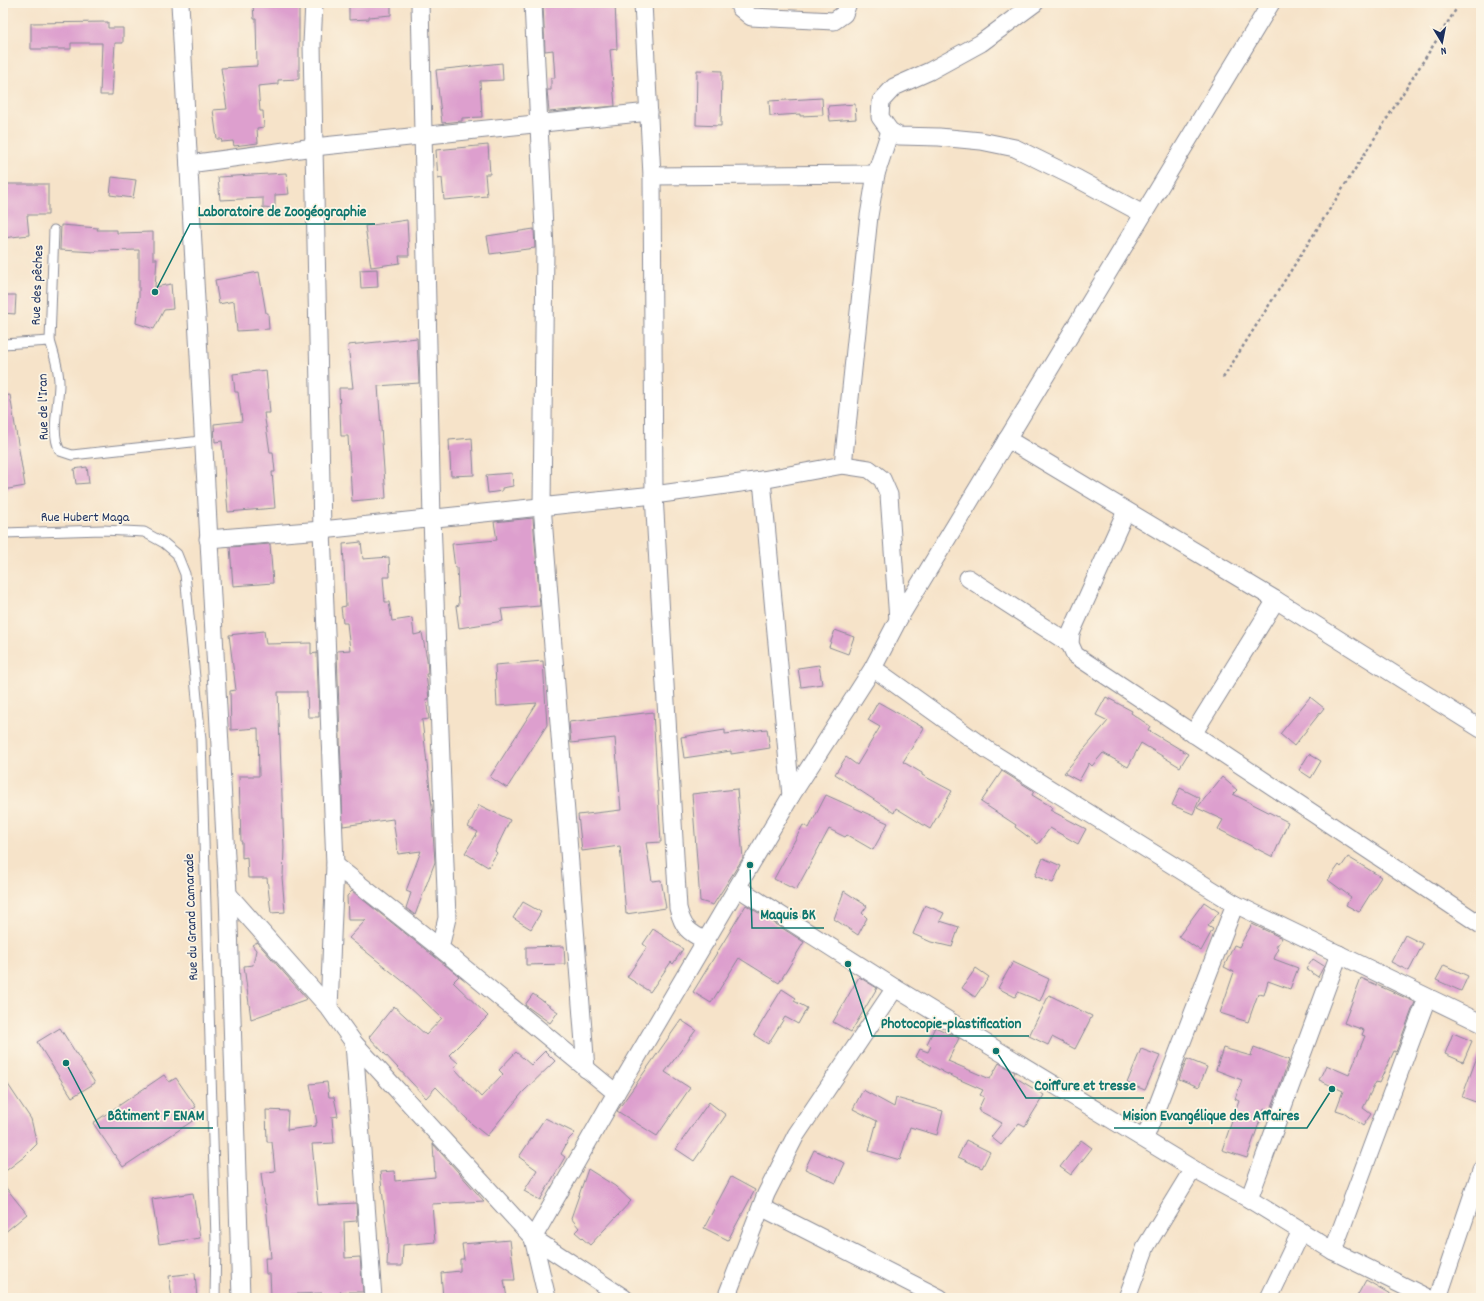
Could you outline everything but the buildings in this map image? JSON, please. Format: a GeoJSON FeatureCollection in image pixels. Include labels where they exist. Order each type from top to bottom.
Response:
{"type":"FeatureCollection","features":[{"type":"Feature","properties":{"kind":"street"},"geometry":{"type":"LineString","coordinates":[[180,3],[228,894],[241,1298]]}},
{"type":"Feature","properties":{"kind":"street"},"geometry":{"type":"LineString","coordinates":[[314,3],[312,44],[322,530],[335,865],[329,1008]]}},
{"type":"Feature","properties":{"kind":"street"},"geometry":{"type":"LineString","coordinates":[[420,3],[432,519],[447,918],[440,948]]}},
{"type":"Feature","properties":{"kind":"street"},"geometry":{"type":"LineString","coordinates":[[533,3],[545,249],[542,505],[586,1068]]}},
{"type":"Feature","properties":{"kind":"street"},"geometry":{"type":"LineString","coordinates":[[643,3],[652,176],[654,495],[678,908],[682,923],[691,933],[706,941]]}},
{"type":"Feature","properties":{"kind":"street"},"geometry":{"type":"LineString","coordinates":[[739,3],[740,8],[751,17],[834,21],[844,14],[848,3]]}},
{"type":"Feature","properties":{"kind":"street"},"geometry":{"type":"LineString","coordinates":[[1035,3],[981,43],[930,72],[894,87],[881,101],[880,117],[890,131],[899,136],[974,140],[1015,148],[1078,179],[1143,214]]}},
{"type":"Feature","properties":{"kind":"street"},"geometry":{"type":"LineString","coordinates":[[547,1298],[533,1238],[616,1093],[791,796],[873,668],[898,620],[1271,3]]}},
{"type":"Feature","properties":{"kind":"street"},"geometry":{"type":"LineString","coordinates":[[189,164],[314,147],[649,112]]}},
{"type":"Feature","properties":{"kind":"street"},"geometry":{"type":"LineString","coordinates":[[843,465],[869,216],[876,174],[890,131]]}},
{"type":"Feature","properties":{"kind":"street"},"geometry":{"type":"LineString","coordinates":[[652,176],[876,174]]}},
{"type":"Feature","properties":{"kind":"street"},"geometry":{"type":"LineString","coordinates":[[1007,440],[1276,600],[1481,729]]}},
{"type":"Feature","properties":{"kind":"street"},"geometry":{"type":"LineString","coordinates":[[208,539],[322,530],[432,519],[542,505],[654,495],[762,480],[843,465],[869,469],[882,479],[889,495],[898,620]]}},
{"type":"Feature","properties":{"kind":"street"},"geometry":{"type":"LineString","coordinates":[[762,480],[791,796]]}},
{"type":"Feature","properties":{"kind":"street"},"geometry":{"type":"LineString","coordinates":[[1126,511],[1071,633],[1070,644],[1075,655],[1481,925]]}},
{"type":"Feature","properties":{"kind":"street"},"geometry":{"type":"LineString","coordinates":[[968,578],[1070,644]]}},
{"type":"Feature","properties":{"kind":"street"},"geometry":{"type":"LineString","coordinates":[[1193,734],[1276,600]]}},
{"type":"Feature","properties":{"kind":"street"},"geometry":{"type":"LineString","coordinates":[[873,668],[989,751],[1235,904],[1481,1023]]}},
{"type":"Feature","properties":{"kind":"street"},"geometry":{"type":"LineString","coordinates":[[335,865],[440,948],[616,1093]]}},
{"type":"Feature","properties":{"kind":"street"},"geometry":{"type":"LineString","coordinates":[[738,888],[895,988],[1145,1138],[1193,1169],[1249,1199],[1401,1292],[1428,1298]]}},
{"type":"Feature","properties":{"kind":"street"},"geometry":{"type":"LineString","coordinates":[[228,894],[329,1008],[354,1043],[533,1238],[624,1298]]}},
{"type":"Feature","properties":{"kind":"street"},"geometry":{"type":"LineString","coordinates":[[1145,1138],[1235,904]]}},
{"type":"Feature","properties":{"kind":"street"},"geometry":{"type":"LineString","coordinates":[[1249,1199],[1339,954]]}},
{"type":"Feature","properties":{"kind":"street"},"geometry":{"type":"LineString","coordinates":[[726,1298],[763,1208],[766,1194],[796,1135],[895,988]]}},
{"type":"Feature","properties":{"kind":"street"},"geometry":{"type":"LineString","coordinates":[[1332,1251],[1427,998]]}},
{"type":"Feature","properties":{"kind":"street"},"geometry":{"type":"LineString","coordinates":[[354,1043],[373,1298]]}},
{"type":"Feature","properties":{"kind":"street"},"geometry":{"type":"LineString","coordinates":[[1127,1298],[1146,1246],[1193,1169]]}},
{"type":"Feature","properties":{"kind":"street"},"geometry":{"type":"LineString","coordinates":[[1438,1298],[1481,1170]]}},
{"type":"Feature","properties":{"kind":"street"},"geometry":{"type":"LineString","coordinates":[[763,1208],[940,1298]]}},
{"type":"Feature","properties":{"kind":"street"},"geometry":{"type":"LineString","coordinates":[[1269,1298],[1301,1232]]}},
{"type":"Feature","properties":{"kind":"lane","name":"Rue des pêches"},"geometry":{"type":"LineString","coordinates":[[50,341],[54,230]]}},
{"type":"Feature","properties":{"kind":"lane"},"geometry":{"type":"LineString","coordinates":[[3,344],[50,341]]}},
{"type":"Feature","properties":{"kind":"lane","name":"Rue de l'Iran"},"geometry":{"type":"LineString","coordinates":[[50,341],[56,361],[59,382],[56,442],[60,451],[72,455],[201,441]]}},
{"type":"Feature","properties":{"kind":"lane","name":"Rue Hubert Maga"},"geometry":{"type":"LineString","coordinates":[[3,533],[102,530],[144,532],[164,543]]}},
{"type":"Feature","properties":{"kind":"lane","name":"Rue du Grand Camarade"},"geometry":{"type":"LineString","coordinates":[[164,543],[177,554],[185,574],[201,740],[216,1240],[215,1298]]}},
{"type":"Feature","properties":{"kind":"path"},"geometry":{"type":"LineString","coordinates":[[1222,378],[1460,3]]}},
{"type":"Feature","properties":{"kind":"place","name":"Laboratoire de Zoogéographie"},"geometry":{"type":"Point","coordinates":[155,292]}},
{"type":"Feature","properties":{"kind":"place","name":"Maquis BK"},"geometry":{"type":"Point","coordinates":[750,865]}},
{"type":"Feature","properties":{"kind":"place","name":"Photocopie-plastification"},"geometry":{"type":"Point","coordinates":[848,964]}},
{"type":"Feature","properties":{"kind":"place","name":"Coiffure et tresse"},"geometry":{"type":"Point","coordinates":[996,1051]}},
{"type":"Feature","properties":{"kind":"place","name":"Bâtiment F ENAM"},"geometry":{"type":"Point","coordinates":[66,1063]}},
{"type":"Feature","properties":{"kind":"place","name":"Mision Evangélique des Affaires"},"geometry":{"type":"Point","coordinates":[1332,1089]}}]}
